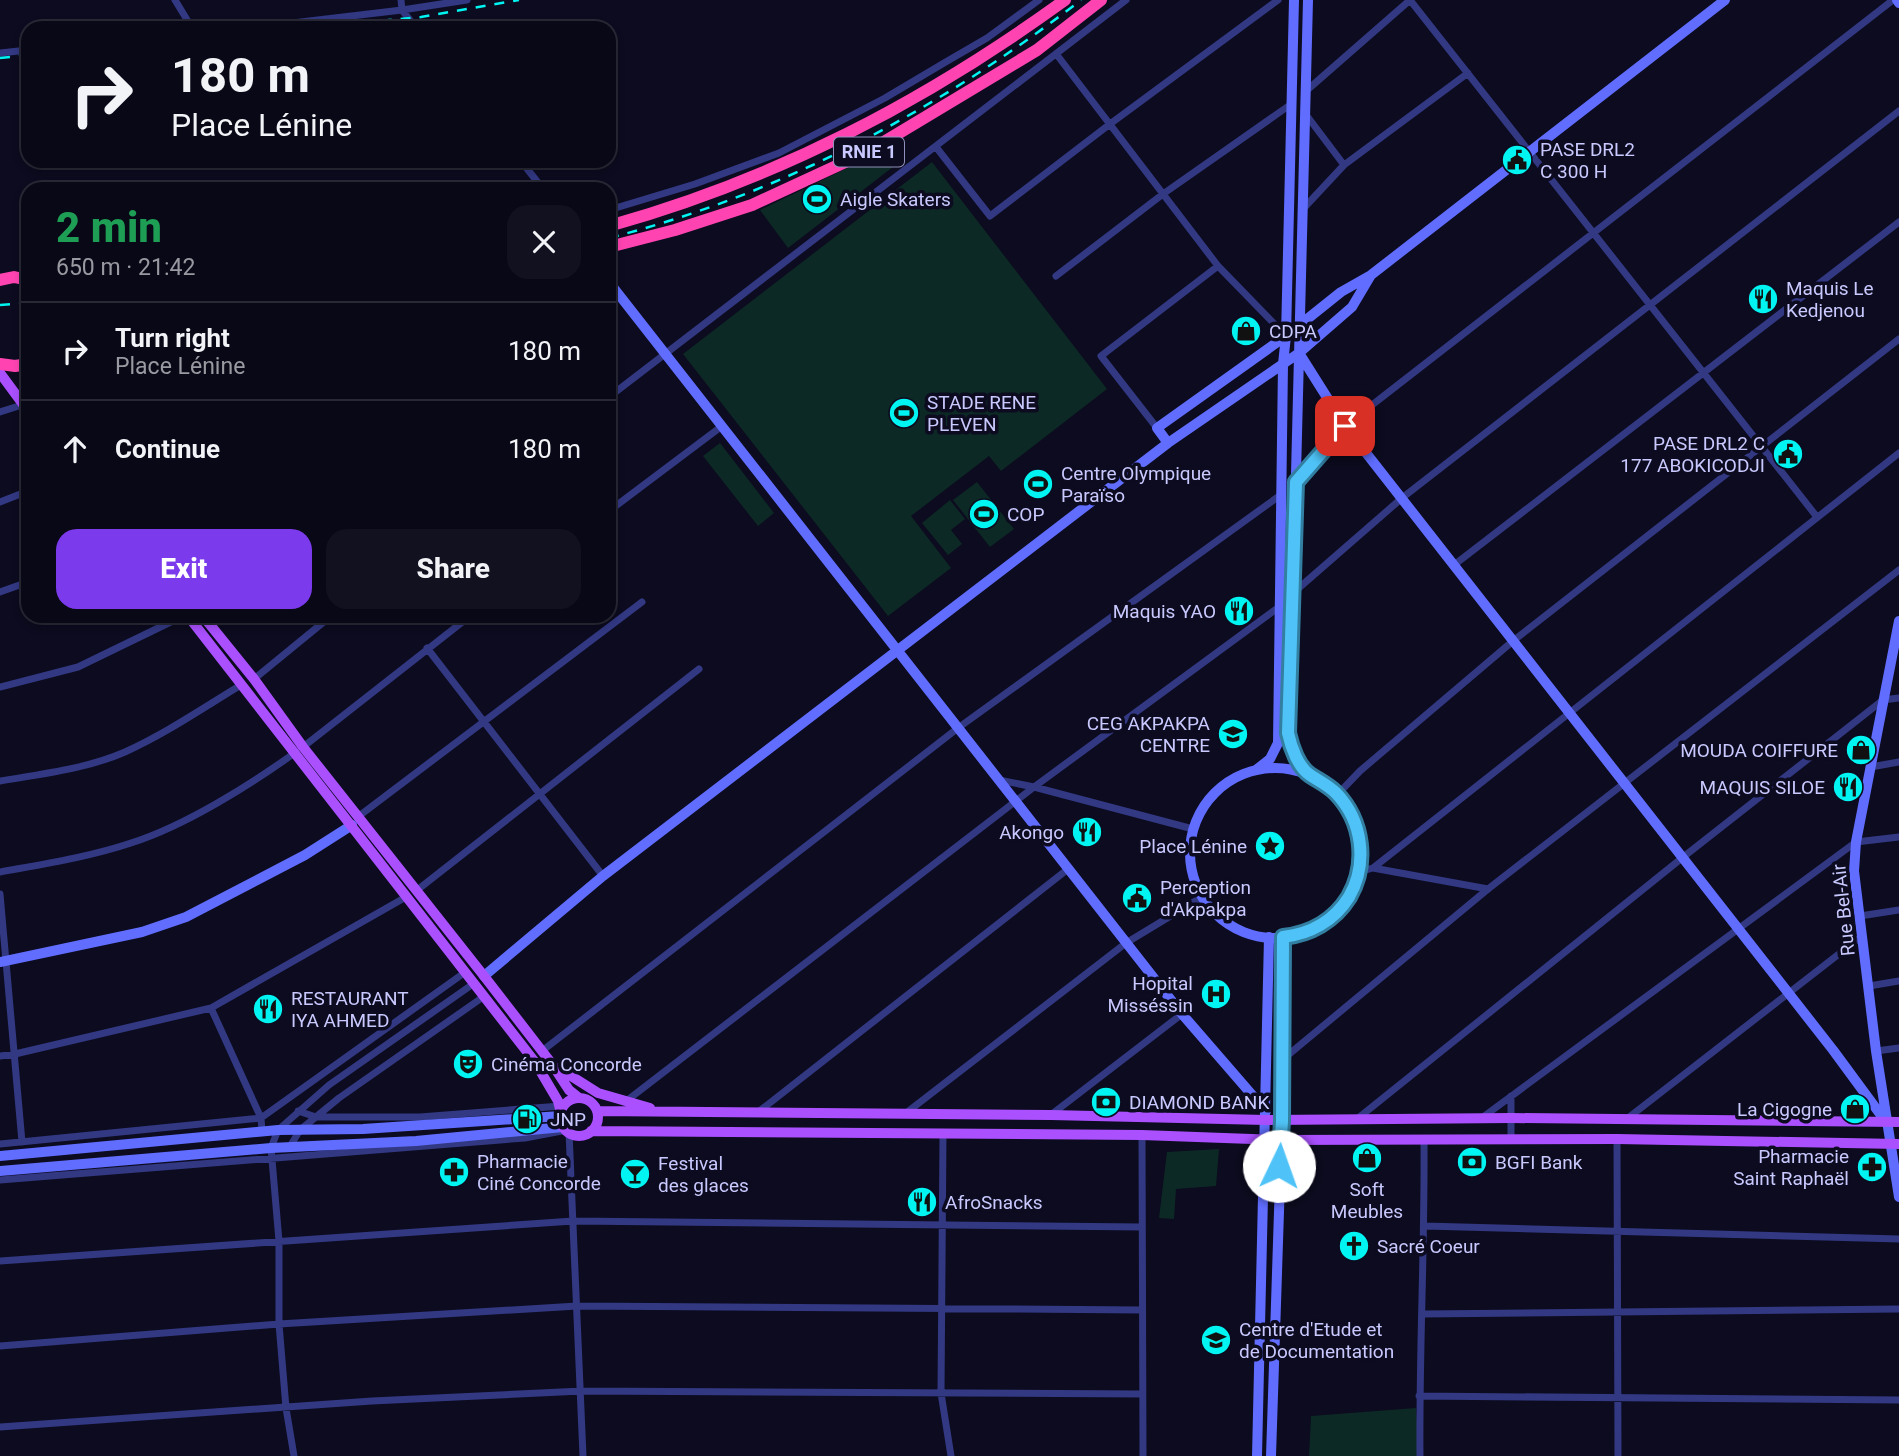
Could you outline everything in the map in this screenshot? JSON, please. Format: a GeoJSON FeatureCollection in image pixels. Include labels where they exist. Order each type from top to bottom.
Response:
{"type":"FeatureCollection","features":[{"type":"Feature","properties":{"kind":"highway","name":"RNIE 1"},"geometry":{"type":"LineString","coordinates":[[616,224],[696,200],[744,181],[879,117],[973,64],[1065,0]]}},
{"type":"Feature","properties":{"kind":"highway","name":"RNIE 1"},"geometry":{"type":"LineString","coordinates":[[616,245],[685,227],[752,205],[869,151],[1037,51],[1101,0]]}},
{"type":"Feature","properties":{"kind":"highway"},"geometry":{"type":"LineString","coordinates":[[3,278],[21,279]]}},
{"type":"Feature","properties":{"kind":"highway"},"geometry":{"type":"LineString","coordinates":[[0,364],[21,365]]}},
{"type":"Feature","properties":{"kind":"main road"},"geometry":{"type":"LineString","coordinates":[[0,373],[21,402]]}},
{"type":"Feature","properties":{"kind":"main road"},"geometry":{"type":"LineString","coordinates":[[192,623],[241,685],[300,750],[411,894],[464,973],[540,1069],[564,1121],[580,1135],[591,1132],[1142,1135],[1265,1140],[1617,1139],[1895,1144]]}},
{"type":"Feature","properties":{"kind":"main road"},"geometry":{"type":"LineString","coordinates":[[209,623],[254,679],[300,750]]}},
{"type":"Feature","properties":{"kind":"main road"},"geometry":{"type":"LineString","coordinates":[[411,894],[484,976],[569,1090],[590,1102],[597,1111],[597,1123],[591,1132]]}},
{"type":"Feature","properties":{"kind":"main road"},"geometry":{"type":"LineString","coordinates":[[552,1064],[588,1089],[625,1102],[684,1113]]}},
{"type":"Feature","properties":{"kind":"main road"},"geometry":{"type":"LineString","coordinates":[[564,1121],[567,1102],[579,1098]]}},
{"type":"Feature","properties":{"kind":"main road"},"geometry":{"type":"LineString","coordinates":[[597,1111],[1266,1116],[1282,1121],[1511,1118],[1899,1122]]}},
{"type":"Feature","properties":{"kind":"street"},"geometry":{"type":"LineString","coordinates":[[174,0],[188,21]]}},
{"type":"Feature","properties":{"kind":"street"},"geometry":{"type":"LineString","coordinates":[[401,0],[402,10],[411,21]]}},
{"type":"Feature","properties":{"kind":"street"},"geometry":{"type":"LineString","coordinates":[[309,21],[467,0]]}},
{"type":"Feature","properties":{"kind":"street"},"geometry":{"type":"LineString","coordinates":[[616,209],[695,184],[779,153],[944,63],[1039,0]]}},
{"type":"Feature","properties":{"kind":"street"},"geometry":{"type":"LineString","coordinates":[[616,392],[1126,0]]}},
{"type":"Feature","properties":{"kind":"street"},"geometry":{"type":"LineString","coordinates":[[936,147],[990,216],[1278,0]]}},
{"type":"Feature","properties":{"kind":"street"},"geometry":{"type":"LineString","coordinates":[[1255,770],[1284,768],[1308,774],[1322,782],[1338,794],[1350,811],[1358,830],[1361,851],[1359,872],[1349,896],[1332,916],[1310,931],[1269,937],[1247,933],[1231,926],[1212,910],[1202,897],[1190,864],[1193,829],[1200,813],[1215,792],[1270,759],[1278,743],[1283,364],[1286,337],[1294,0]]}},
{"type":"Feature","properties":{"kind":"street"},"geometry":{"type":"LineString","coordinates":[[1307,0],[1288,733],[1293,751],[1308,774]]}},
{"type":"Feature","properties":{"kind":"street"},"geometry":{"type":"LineString","coordinates":[[1305,92],[1410,0],[1817,517]]}},
{"type":"Feature","properties":{"kind":"street"},"geometry":{"type":"LineString","coordinates":[[1157,428],[1286,337],[1341,292],[1371,275],[1725,0]]}},
{"type":"Feature","properties":{"kind":"street"},"geometry":{"type":"LineString","coordinates":[[1296,482],[1345,426],[1896,1]]}},
{"type":"Feature","properties":{"kind":"street"},"geometry":{"type":"LineString","coordinates":[[0,53],[21,51]]}},
{"type":"Feature","properties":{"kind":"street"},"geometry":{"type":"LineString","coordinates":[[1057,55],[1218,266],[1286,337]]}},
{"type":"Feature","properties":{"kind":"street"},"geometry":{"type":"LineString","coordinates":[[1302,210],[1344,165],[1468,73]]}},
{"type":"Feature","properties":{"kind":"street"},"geometry":{"type":"LineString","coordinates":[[1056,276],[1163,194],[1290,105]]}},
{"type":"Feature","properties":{"kind":"street"},"geometry":{"type":"LineString","coordinates":[[1304,111],[1344,165]]}},
{"type":"Feature","properties":{"kind":"street"},"geometry":{"type":"LineString","coordinates":[[1293,593],[1402,498],[1899,111]]}},
{"type":"Feature","properties":{"kind":"street"},"geometry":{"type":"LineString","coordinates":[[526,168],[538,182]]}},
{"type":"Feature","properties":{"kind":"street"},"geometry":{"type":"LineString","coordinates":[[1454,565],[1899,222]]}},
{"type":"Feature","properties":{"kind":"street"},"geometry":{"type":"LineString","coordinates":[[1168,443],[1101,356],[1218,266]]}},
{"type":"Feature","properties":{"kind":"street"},"geometry":{"type":"LineString","coordinates":[[484,976],[603,876],[897,650],[1168,443],[1299,353],[1353,307],[1371,275]]}},
{"type":"Feature","properties":{"kind":"street"},"geometry":{"type":"LineString","coordinates":[[616,292],[1126,943],[1266,1116]]}},
{"type":"Feature","properties":{"kind":"street"},"geometry":{"type":"LineString","coordinates":[[1338,794],[1360,771],[1513,641],[1899,340]]}},
{"type":"Feature","properties":{"kind":"street"},"geometry":{"type":"LineString","coordinates":[[1299,353],[1345,426],[1886,1122]]}},
{"type":"Feature","properties":{"kind":"street"},"geometry":{"type":"LineString","coordinates":[[0,412],[21,409]]}},
{"type":"Feature","properties":{"kind":"street"},"geometry":{"type":"LineString","coordinates":[[616,506],[722,426]]}},
{"type":"Feature","properties":{"kind":"street"},"geometry":{"type":"LineString","coordinates":[[1359,872],[1373,868],[1899,453]]}},
{"type":"Feature","properties":{"kind":"street"},"geometry":{"type":"LineString","coordinates":[[0,502],[21,494]]}},
{"type":"Feature","properties":{"kind":"street"},"geometry":{"type":"LineString","coordinates":[[542,1051],[958,728],[1282,494]]}},
{"type":"Feature","properties":{"kind":"street"},"geometry":{"type":"LineString","coordinates":[[1282,1060],[1488,888],[1899,570]]}},
{"type":"Feature","properties":{"kind":"street"},"geometry":{"type":"LineString","coordinates":[[0,592],[21,584]]}},
{"type":"Feature","properties":{"kind":"street"},"geometry":{"type":"LineString","coordinates":[[616,622],[642,602]]}},
{"type":"Feature","properties":{"kind":"street"},"geometry":{"type":"LineString","coordinates":[[625,1102],[1015,801],[1279,607]]}},
{"type":"Feature","properties":{"kind":"street","name":"Rue Bel-Air"},"geometry":{"type":"LineString","coordinates":[[1899,621],[1856,842],[1854,871],[1886,1122],[1895,1144],[1899,1197]]}},
{"type":"Feature","properties":{"kind":"street"},"geometry":{"type":"LineString","coordinates":[[0,687],[78,667],[171,623]]}},
{"type":"Feature","properties":{"kind":"street"},"geometry":{"type":"LineString","coordinates":[[254,679],[322,623]]}},
{"type":"Feature","properties":{"kind":"street"},"geometry":{"type":"LineString","coordinates":[[0,872],[112,849],[157,833],[260,779],[461,623]]}},
{"type":"Feature","properties":{"kind":"street"},"geometry":{"type":"LineString","coordinates":[[3,962],[142,932],[186,917],[305,855],[355,821],[614,623]]}},
{"type":"Feature","properties":{"kind":"street"},"geometry":{"type":"LineString","coordinates":[[427,648],[603,876]]}},
{"type":"Feature","properties":{"kind":"street"},"geometry":{"type":"LineString","coordinates":[[0,1056],[211,1008],[411,894],[699,669]]}},
{"type":"Feature","properties":{"kind":"street"},"geometry":{"type":"LineString","coordinates":[[0,781],[81,766],[125,752],[241,685]]}},
{"type":"Feature","properties":{"kind":"street"},"geometry":{"type":"LineString","coordinates":[[1354,1121],[1883,701],[1899,698]]}},
{"type":"Feature","properties":{"kind":"street"},"geometry":{"type":"LineString","coordinates":[[1871,767],[1899,762]]}},
{"type":"Feature","properties":{"kind":"street"},"geometry":{"type":"LineString","coordinates":[[999,780],[1193,829]]}},
{"type":"Feature","properties":{"kind":"street"},"geometry":{"type":"LineString","coordinates":[[1480,1118],[1856,842],[1899,837]]}},
{"type":"Feature","properties":{"kind":"street"},"geometry":{"type":"LineString","coordinates":[[1373,868],[1488,888]]}},
{"type":"Feature","properties":{"kind":"street"},"geometry":{"type":"LineString","coordinates":[[757,1114],[1068,869]]}},
{"type":"Feature","properties":{"kind":"street"},"geometry":{"type":"LineString","coordinates":[[0,894],[3,962],[15,1054],[22,1142]]}},
{"type":"Feature","properties":{"kind":"street"},"geometry":{"type":"LineString","coordinates":[[903,1115],[1126,943],[1202,897]]}},
{"type":"Feature","properties":{"kind":"street"},"geometry":{"type":"LineString","coordinates":[[1860,916],[1899,910]]}},
{"type":"Feature","properties":{"kind":"street"},"geometry":{"type":"LineString","coordinates":[[1627,1120],[1862,936]]}},
{"type":"Feature","properties":{"kind":"street"},"geometry":{"type":"LineString","coordinates":[[1258,1456],[1269,937]]}},
{"type":"Feature","properties":{"kind":"street"},"geometry":{"type":"LineString","coordinates":[[1271,1456],[1282,1121],[1283,937]]}},
{"type":"Feature","properties":{"kind":"street"},"geometry":{"type":"LineString","coordinates":[[0,1144],[261,1118],[464,973]]}},
{"type":"Feature","properties":{"kind":"street"},"geometry":{"type":"LineString","coordinates":[[1869,986],[1899,981]]}},
{"type":"Feature","properties":{"kind":"street"},"geometry":{"type":"LineString","coordinates":[[294,1456],[286,1408],[279,1324],[279,1241],[271,1153],[278,1130],[329,1085],[473,984]]}},
{"type":"Feature","properties":{"kind":"street"},"geometry":{"type":"LineString","coordinates":[[289,1148],[300,1130],[316,1117],[483,997]]}},
{"type":"Feature","properties":{"kind":"street"},"geometry":{"type":"LineString","coordinates":[[211,1008],[261,1118],[262,1131]]}},
{"type":"Feature","properties":{"kind":"street"},"geometry":{"type":"LineString","coordinates":[[1051,1115],[1182,1014]]}},
{"type":"Feature","properties":{"kind":"street"},"geometry":{"type":"LineString","coordinates":[[1876,1051],[1899,1048]]}},
{"type":"Feature","properties":{"kind":"street"},"geometry":{"type":"LineString","coordinates":[[1511,1096],[1511,1140]]}},
{"type":"Feature","properties":{"kind":"street"},"geometry":{"type":"LineString","coordinates":[[298,1111],[316,1117],[564,1121]]}},
{"type":"Feature","properties":{"kind":"street"},"geometry":{"type":"LineString","coordinates":[[0,1156],[278,1130],[564,1121]]}},
{"type":"Feature","properties":{"kind":"street"},"geometry":{"type":"LineString","coordinates":[[0,1180],[271,1153],[289,1148],[416,1141],[564,1121]]}},
{"type":"Feature","properties":{"kind":"street"},"geometry":{"type":"LineString","coordinates":[[0,1171],[525,1138],[564,1121]]}},
{"type":"Feature","properties":{"kind":"street"},"geometry":{"type":"LineString","coordinates":[[564,1121],[578,1306],[583,1456]]}},
{"type":"Feature","properties":{"kind":"street"},"geometry":{"type":"LineString","coordinates":[[943,1134],[941,1393],[951,1456]]}},
{"type":"Feature","properties":{"kind":"street"},"geometry":{"type":"LineString","coordinates":[[1142,1135],[1143,1456]]}},
{"type":"Feature","properties":{"kind":"street"},"geometry":{"type":"LineString","coordinates":[[1420,1456],[1424,1139]]}},
{"type":"Feature","properties":{"kind":"street"},"geometry":{"type":"LineString","coordinates":[[1617,1139],[1618,1456]]}},
{"type":"Feature","properties":{"kind":"street"},"geometry":{"type":"LineString","coordinates":[[0,1261],[573,1221],[1142,1227]]}},
{"type":"Feature","properties":{"kind":"street"},"geometry":{"type":"LineString","coordinates":[[1425,1226],[1899,1238]]}},
{"type":"Feature","properties":{"kind":"street"},"geometry":{"type":"LineString","coordinates":[[0,1346],[279,1324],[578,1306],[1142,1310]]}},
{"type":"Feature","properties":{"kind":"street"},"geometry":{"type":"LineString","coordinates":[[1423,1314],[1899,1309]]}},
{"type":"Feature","properties":{"kind":"street"},"geometry":{"type":"LineString","coordinates":[[0,1427],[372,1401],[582,1391],[1142,1394]]}},
{"type":"Feature","properties":{"kind":"street"},"geometry":{"type":"LineString","coordinates":[[1419,1396],[1899,1400]]}},
{"type":"Feature","properties":{"kind":"green space","name":"Aigle Skaters"},"geometry":{"type":"Polygon","coordinates":[[[891,147],[902,160],[788,248],[760,210],[891,147]]]}},
{"type":"Feature","properties":{"kind":"green space"},"geometry":{"type":"Polygon","coordinates":[[[932,162],[1107,389],[1001,471],[989,456],[911,516],[951,568],[888,616],[683,354],[932,162]]]}},
{"type":"Feature","properties":{"kind":"green space"},"geometry":{"type":"Polygon","coordinates":[[[720,443],[774,513],[758,526],[703,456],[720,443]]]}},
{"type":"Feature","properties":{"kind":"green space","name":"COP"},"geometry":{"type":"Polygon","coordinates":[[[977,482],[1014,529],[990,547],[953,500],[977,482]]]}},
{"type":"Feature","properties":{"kind":"green space"},"geometry":{"type":"Polygon","coordinates":[[[950,500],[965,519],[951,530],[962,544],[948,555],[922,523],[950,500]]]}},
{"type":"Feature","properties":{"kind":"green space"},"geometry":{"type":"Polygon","coordinates":[[[1219,1149],[1216,1186],[1176,1189],[1174,1219],[1159,1218],[1167,1152],[1219,1149]]]}},
{"type":"Feature","properties":{"kind":"green space"},"geometry":{"type":"Polygon","coordinates":[[[1416,1408],[1419,1456],[1309,1456],[1311,1416],[1416,1408]]]}},
{"type":"Feature","properties":{"kind":"railway"},"geometry":{"type":"LineString","coordinates":[[379,21],[421,17],[519,0]]}},
{"type":"Feature","properties":{"kind":"railway"},"geometry":{"type":"LineString","coordinates":[[616,236],[736,198],[857,143],[972,77],[1081,0]]}},
{"type":"Feature","properties":{"kind":"railway"},"geometry":{"type":"LineString","coordinates":[[0,58],[21,56]]}},
{"type":"Feature","properties":{"kind":"railway"},"geometry":{"type":"LineString","coordinates":[[0,305],[21,304]]}},
{"type":"Feature","properties":{"kind":"place","name":"PASE DRL2 C 300 H"},"geometry":{"type":"Point","coordinates":[1517,160]}},
{"type":"Feature","properties":{"kind":"place","name":"Aigle Skaters"},"geometry":{"type":"Point","coordinates":[817,199]}},
{"type":"Feature","properties":{"kind":"place","name":"Maquis Le Kedjenou"},"geometry":{"type":"Point","coordinates":[1763,299]}},
{"type":"Feature","properties":{"kind":"place","name":"CDPA"},"geometry":{"type":"Point","coordinates":[1246,331]}},
{"type":"Feature","properties":{"kind":"place","name":"STADE RENE PLEVEN"},"geometry":{"type":"Point","coordinates":[904,413]}},
{"type":"Feature","properties":{"kind":"place","name":"PASE DRL2 C 177 ABOKICODJI"},"geometry":{"type":"Point","coordinates":[1788,454]}},
{"type":"Feature","properties":{"kind":"place","name":"Centre Olympique Paraïso"},"geometry":{"type":"Point","coordinates":[1038,484]}},
{"type":"Feature","properties":{"kind":"place","name":"COP"},"geometry":{"type":"Point","coordinates":[984,514]}},
{"type":"Feature","properties":{"kind":"place","name":"Maquis YAO"},"geometry":{"type":"Point","coordinates":[1239,611]}},
{"type":"Feature","properties":{"kind":"place","name":"CEG AKPAKPA CENTRE"},"geometry":{"type":"Point","coordinates":[1233,734]}},
{"type":"Feature","properties":{"kind":"place","name":"MOUDA COIFFURE"},"geometry":{"type":"Point","coordinates":[1861,750]}},
{"type":"Feature","properties":{"kind":"place","name":"MAQUIS SILOE"},"geometry":{"type":"Point","coordinates":[1848,787]}},
{"type":"Feature","properties":{"kind":"place","name":"Akongo"},"geometry":{"type":"Point","coordinates":[1087,832]}},
{"type":"Feature","properties":{"kind":"place","name":"Place Lénine"},"geometry":{"type":"Point","coordinates":[1270,846]}},
{"type":"Feature","properties":{"kind":"place","name":"Perception d'Akpakpa"},"geometry":{"type":"Point","coordinates":[1137,898]}},
{"type":"Feature","properties":{"kind":"place","name":"Hopital Misséssin"},"geometry":{"type":"Point","coordinates":[1216,994]}},
{"type":"Feature","properties":{"kind":"place","name":"RESTAURANT IYA AHMED"},"geometry":{"type":"Point","coordinates":[268,1009]}},
{"type":"Feature","properties":{"kind":"place","name":"Cinéma Concorde"},"geometry":{"type":"Point","coordinates":[468,1064]}},
{"type":"Feature","properties":{"kind":"place","name":"DIAMOND BANK"},"geometry":{"type":"Point","coordinates":[1106,1102]}},
{"type":"Feature","properties":{"kind":"place","name":"La Cigogne"},"geometry":{"type":"Point","coordinates":[1855,1109]}},
{"type":"Feature","properties":{"kind":"place","name":"JNP"},"geometry":{"type":"Point","coordinates":[527,1119]}},
{"type":"Feature","properties":{"kind":"place","name":"Soft Meubles"},"geometry":{"type":"Point","coordinates":[1367,1158]}},
{"type":"Feature","properties":{"kind":"place","name":"BGFI Bank"},"geometry":{"type":"Point","coordinates":[1472,1162]}},
{"type":"Feature","properties":{"kind":"place","name":"Pharmacie Saint Raphaël"},"geometry":{"type":"Point","coordinates":[1872,1167]}},
{"type":"Feature","properties":{"kind":"place","name":"Pharmacie Ciné Concorde"},"geometry":{"type":"Point","coordinates":[454,1172]}},
{"type":"Feature","properties":{"kind":"place","name":"Festival des glaces"},"geometry":{"type":"Point","coordinates":[635,1174]}},
{"type":"Feature","properties":{"kind":"place","name":"AfroSnacks"},"geometry":{"type":"Point","coordinates":[922,1202]}},
{"type":"Feature","properties":{"kind":"place","name":"Sacré Coeur"},"geometry":{"type":"Point","coordinates":[1354,1246]}},
{"type":"Feature","properties":{"kind":"place","name":"Centre d'Etude et de Documentation"},"geometry":{"type":"Point","coordinates":[1216,1340]}},
{"type":"Feature","properties":{"kind":"route"},"geometry":{"type":"LineString","coordinates":[[1279,1166],[1282,1121],[1283,937],[1310,931],[1339,910],[1353,888],[1361,858],[1356,824],[1350,811],[1330,788],[1308,774],[1290,745],[1288,733],[1296,482],[1345,426]]}}]}
